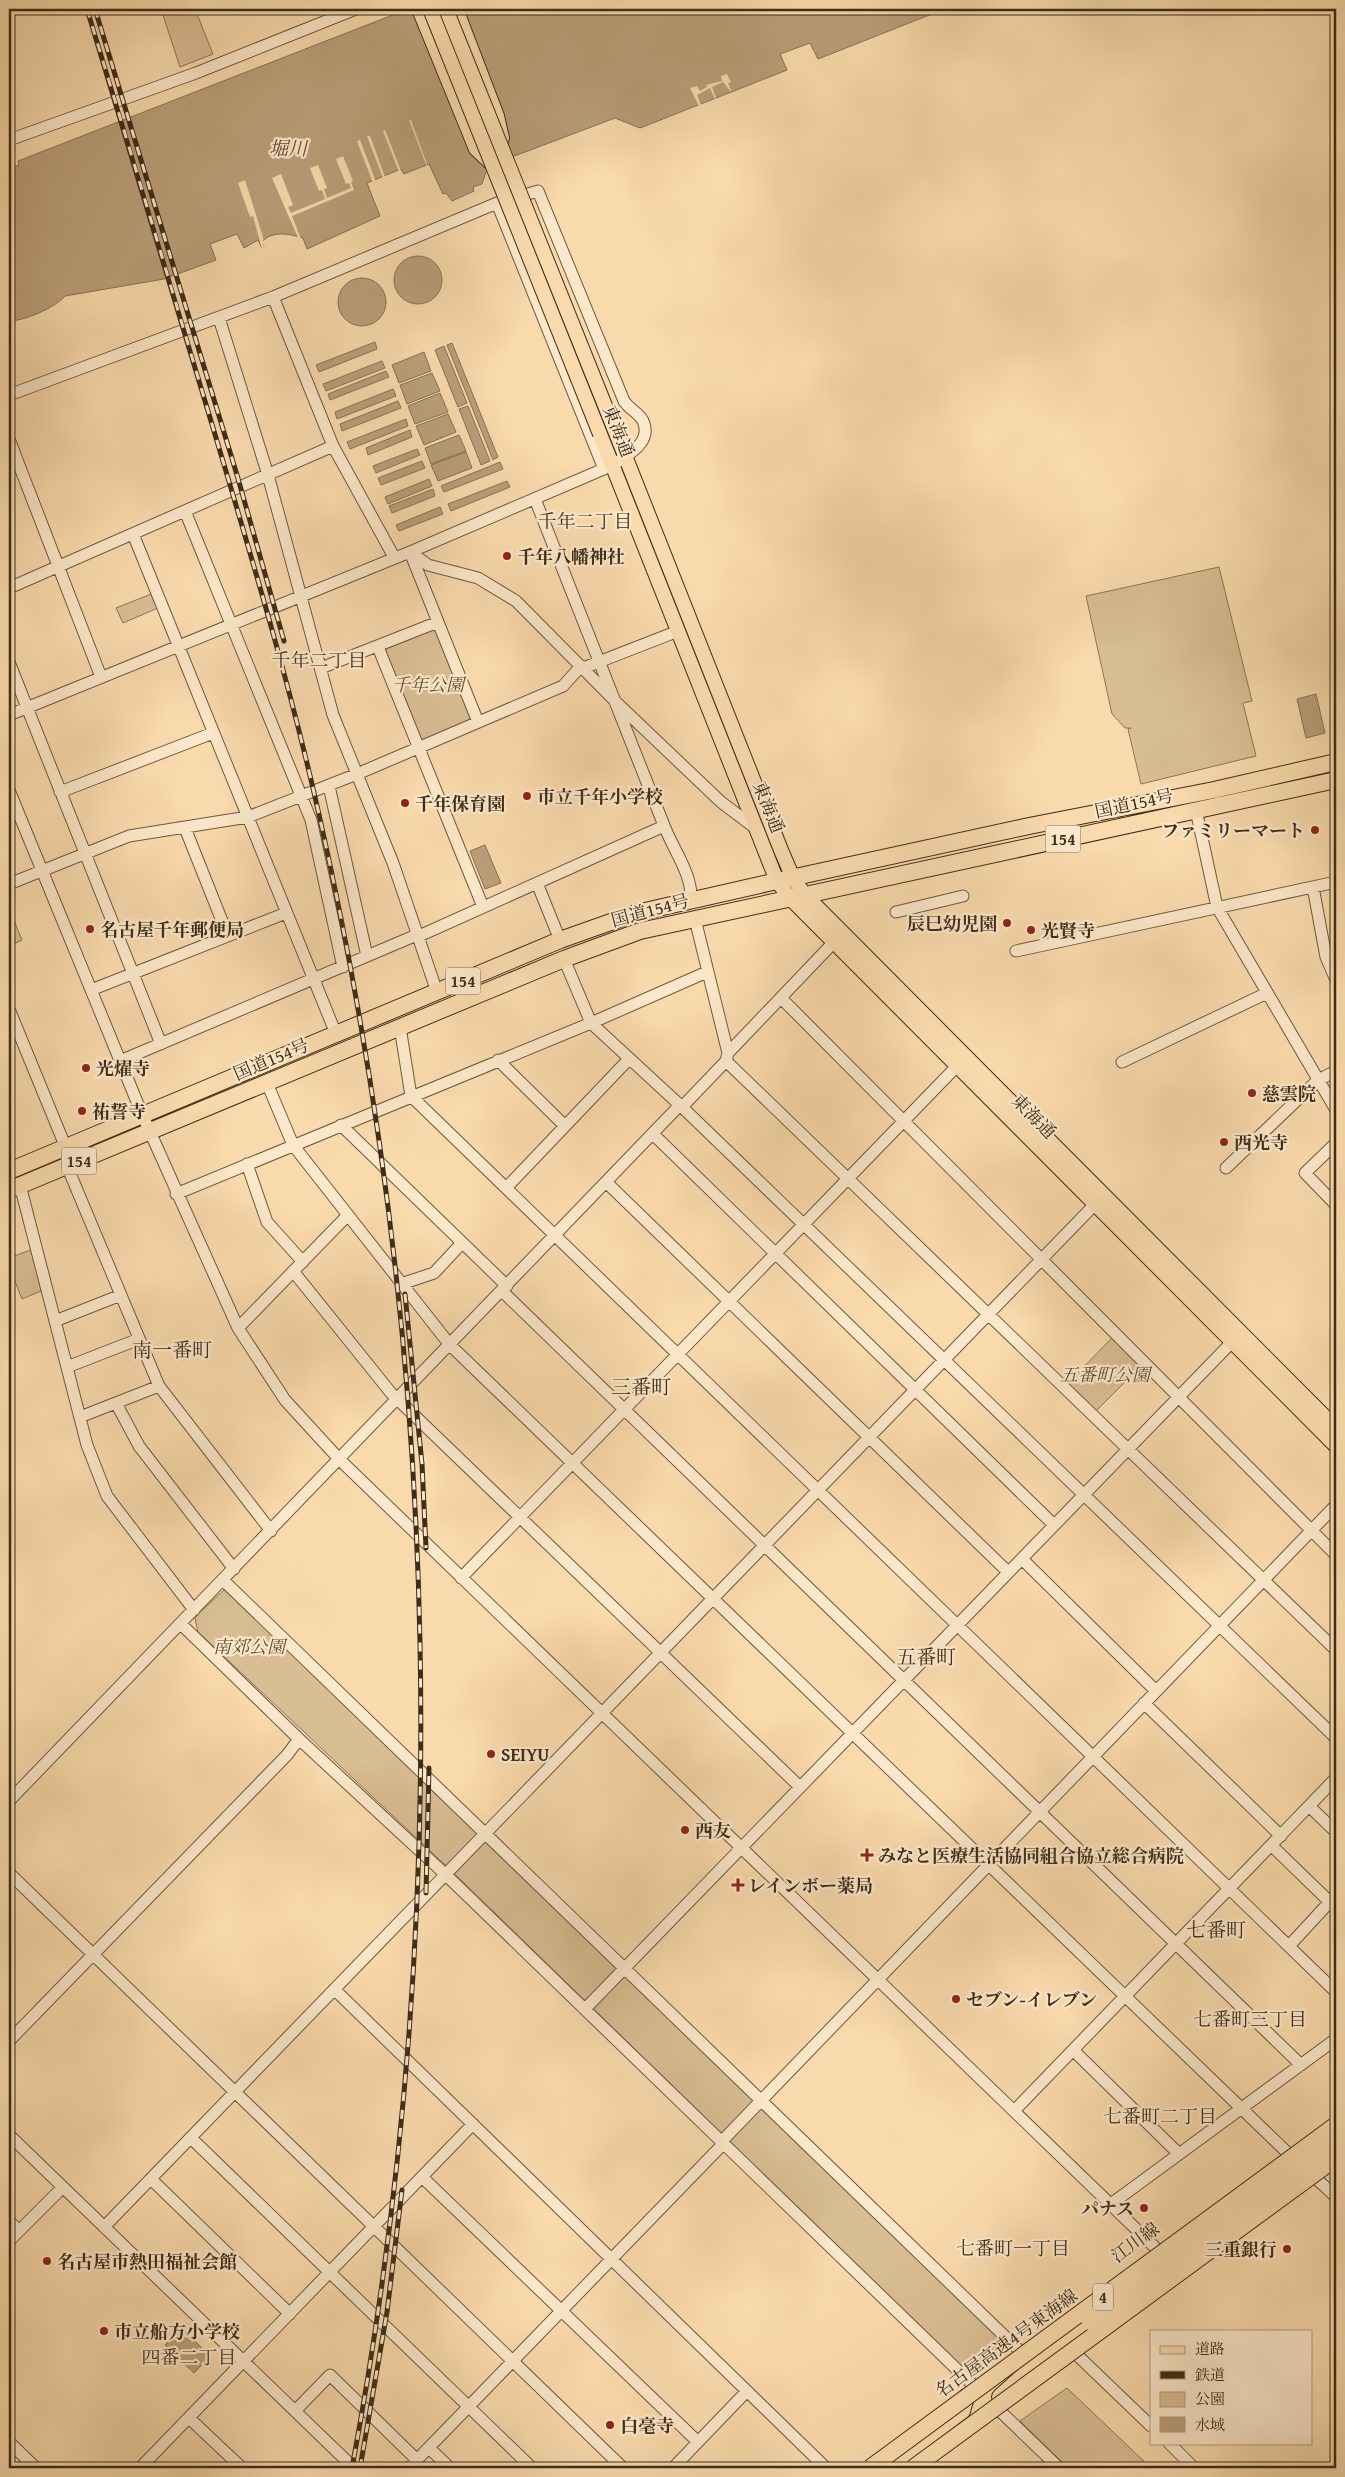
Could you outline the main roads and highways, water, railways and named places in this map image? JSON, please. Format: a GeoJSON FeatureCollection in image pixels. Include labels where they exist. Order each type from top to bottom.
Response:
{"type":"FeatureCollection","features":[{"type":"Feature","properties":{"kind":"highway","name":"国道154号"},"geometry":{"type":"LineString","coordinates":[[9,1171],[560,940],[636,913],[1029,826],[1214,790],[1336,762]]}},
{"type":"Feature","properties":{"kind":"highway","name":"国道154号"},"geometry":{"type":"LineString","coordinates":[[14,1188],[564,959],[640,931],[1336,780]]}},
{"type":"Feature","properties":{"kind":"highway","name":"名古屋高速4号東海線"},"geometry":{"type":"LineString","coordinates":[[870,2468],[970,2391],[1336,2125]]}},
{"type":"Feature","properties":{"kind":"highway"},"geometry":{"type":"LineString","coordinates":[[966,2437],[995,2401],[1050,2352],[1336,2141]]}},
{"type":"Feature","properties":{"kind":"highway","name":"4"},"geometry":{"type":"LineString","coordinates":[[914,2468],[1336,2158]]}},
{"type":"Feature","properties":{"kind":"highway"},"geometry":{"type":"LineString","coordinates":[[887,2468],[962,2411],[970,2391]]}},
{"type":"Feature","properties":{"kind":"main road"},"geometry":{"type":"LineString","coordinates":[[419,9],[476,149],[492,164]]}},
{"type":"Feature","properties":{"kind":"main road","name":"東海通"},"geometry":{"type":"LineString","coordinates":[[430,9],[600,434],[608,467],[678,631],[759,831],[777,881],[798,897],[1099,1199],[1232,1342],[1336,1446]]}},
{"type":"Feature","properties":{"kind":"main road","name":"東海通"},"geometry":{"type":"LineString","coordinates":[[446,9],[793,878],[798,897],[834,942],[957,1066],[1099,1199],[1336,1428]]}},
{"type":"Feature","properties":{"kind":"main road"},"geometry":{"type":"LineString","coordinates":[[456,9],[497,116],[506,161]]}},
{"type":"Feature","properties":{"kind":"main road","name":"江川線"},"geometry":{"type":"LineString","coordinates":[[860,2468],[970,2391],[1020,2351],[1336,2117]]}},
{"type":"Feature","properties":{"kind":"main road"},"geometry":{"type":"LineString","coordinates":[[925,2468],[1336,2166]]}},
{"type":"Feature","properties":{"kind":"water","name":"堀川"},"geometry":{"type":"Polygon","coordinates":[[[408,9],[942,10],[818,59],[810,43],[780,54],[787,70],[640,128],[615,118],[488,166],[482,184],[473,187],[474,191],[452,201],[446,193],[443,194],[429,164],[404,174],[401,169],[367,183],[380,216],[307,249],[303,238],[281,234],[266,238],[262,242],[264,247],[262,248],[258,240],[244,248],[237,234],[210,244],[216,260],[164,279],[65,296],[54,305],[39,313],[23,319],[9,321],[9,168],[19,165],[18,161],[408,9]]]}},
{"type":"Feature","properties":{"kind":"water"},"geometry":{"type":"Polygon","coordinates":[[[413,256],[423,256],[435,263],[442,275],[442,285],[435,297],[423,304],[413,304],[405,300],[398,293],[394,285],[394,275],[398,267],[405,260],[413,256]]]}},
{"type":"Feature","properties":{"kind":"water"},"geometry":{"type":"Polygon","coordinates":[[[357,278],[367,278],[379,285],[386,297],[386,307],[379,319],[367,326],[357,326],[349,322],[342,315],[338,307],[338,297],[342,289],[349,282],[357,278]]]}},
{"type":"Feature","properties":{"kind":"water"},"geometry":{"type":"Polygon","coordinates":[[[375,342],[377,349],[319,372],[316,365],[375,342]]]}},
{"type":"Feature","properties":{"kind":"water"},"geometry":{"type":"Polygon","coordinates":[[[452,343],[498,457],[493,460],[447,345],[452,343]]]}},
{"type":"Feature","properties":{"kind":"water"},"geometry":{"type":"Polygon","coordinates":[[[444,346],[467,403],[458,407],[435,350],[444,346]]]}},
{"type":"Feature","properties":{"kind":"water"},"geometry":{"type":"Polygon","coordinates":[[[424,352],[431,371],[399,383],[392,365],[424,352]]]}},
{"type":"Feature","properties":{"kind":"water"},"geometry":{"type":"Polygon","coordinates":[[[382,361],[385,368],[326,391],[323,384],[382,361]]]}},
{"type":"Feature","properties":{"kind":"water"},"geometry":{"type":"Polygon","coordinates":[[[386,371],[389,377],[330,400],[328,394],[386,371]]]}},
{"type":"Feature","properties":{"kind":"water"},"geometry":{"type":"Polygon","coordinates":[[[432,373],[440,391],[407,404],[400,385],[432,373]]]}},
{"type":"Feature","properties":{"kind":"water"},"geometry":{"type":"Polygon","coordinates":[[[393,389],[396,396],[337,419],[335,412],[393,389]]]}},
{"type":"Feature","properties":{"kind":"water"},"geometry":{"type":"Polygon","coordinates":[[[440,393],[448,412],[415,424],[408,406],[440,393]]]}},
{"type":"Feature","properties":{"kind":"water"},"geometry":{"type":"Polygon","coordinates":[[[398,401],[401,408],[342,431],[340,424],[398,401]]]}},
{"type":"Feature","properties":{"kind":"water"},"geometry":{"type":"Polygon","coordinates":[[[468,406],[490,461],[481,465],[459,409],[468,406]]]}},
{"type":"Feature","properties":{"kind":"water"},"geometry":{"type":"Polygon","coordinates":[[[448,414],[456,432],[424,445],[416,426],[448,414]]]}},
{"type":"Feature","properties":{"kind":"water"},"geometry":{"type":"Polygon","coordinates":[[[406,419],[408,426],[350,449],[347,442],[406,419]]]}},
{"type":"Feature","properties":{"kind":"water"},"geometry":{"type":"Polygon","coordinates":[[[410,430],[412,437],[368,455],[366,448],[410,430]]]}},
{"type":"Feature","properties":{"kind":"water"},"geometry":{"type":"Polygon","coordinates":[[[459,435],[466,451],[431,464],[425,448],[459,435]]]}},
{"type":"Feature","properties":{"kind":"water"},"geometry":{"type":"Polygon","coordinates":[[[417,449],[420,455],[376,473],[373,466],[417,449]]]}},
{"type":"Feature","properties":{"kind":"water"},"geometry":{"type":"Polygon","coordinates":[[[466,452],[472,468],[438,481],[431,465],[466,452]]]}},
{"type":"Feature","properties":{"kind":"water"},"geometry":{"type":"Polygon","coordinates":[[[422,461],[425,468],[381,485],[378,478],[422,461]]]}},
{"type":"Feature","properties":{"kind":"water"},"geometry":{"type":"Polygon","coordinates":[[[500,462],[503,469],[444,492],[441,486],[500,462]]]}},
{"type":"Feature","properties":{"kind":"water"},"geometry":{"type":"Polygon","coordinates":[[[429,479],[432,486],[388,504],[385,497],[429,479]]]}},
{"type":"Feature","properties":{"kind":"water"},"geometry":{"type":"Polygon","coordinates":[[[507,481],[510,487],[451,511],[448,504],[507,481]]]}},
{"type":"Feature","properties":{"kind":"water"},"geometry":{"type":"Polygon","coordinates":[[[433,489],[435,496],[392,513],[389,506],[433,489]]]}},
{"type":"Feature","properties":{"kind":"water"},"geometry":{"type":"Polygon","coordinates":[[[440,507],[443,514],[399,531],[396,525],[440,507]]]}},
{"type":"Feature","properties":{"kind":"water"},"geometry":{"type":"Polygon","coordinates":[[[1316,694],[1325,733],[1306,738],[1297,699],[1316,694]]]}},
{"type":"Feature","properties":{"kind":"water"},"geometry":{"type":"Polygon","coordinates":[[[485,845],[501,883],[485,889],[470,851],[485,845]]]}},
{"type":"Feature","properties":{"kind":"water"},"geometry":{"type":"Polygon","coordinates":[[[182,2328],[210,2356],[194,2373],[165,2345],[182,2328]]]}},
{"type":"Feature","properties":{"kind":"railway"},"geometry":{"type":"LineString","coordinates":[[87,9],[243,527],[297,721],[320,819],[361,1024],[391,1230],[411,1436],[420,1642],[419,1849],[407,2056],[385,2262],[352,2468]]}},
{"type":"Feature","properties":{"kind":"railway"},"geometry":{"type":"LineString","coordinates":[[95,9],[237,475],[284,641]]}},
{"type":"Feature","properties":{"kind":"railway"},"geometry":{"type":"LineString","coordinates":[[405,1294],[422,1464],[426,1548]]}},
{"type":"Feature","properties":{"kind":"railway"},"geometry":{"type":"LineString","coordinates":[[426,1893],[429,1768]]}},
{"type":"Feature","properties":{"kind":"railway"},"geometry":{"type":"LineString","coordinates":[[360,2468],[387,2312],[402,2190]]}},
{"type":"Feature","properties":{"kind":"place","name":"千年八幡神社"},"geometry":{"type":"Point","coordinates":[507,556]}},
{"type":"Feature","properties":{"kind":"place","name":"市立千年小学校"},"geometry":{"type":"Point","coordinates":[527,796]}},
{"type":"Feature","properties":{"kind":"place","name":"千年保育園"},"geometry":{"type":"Point","coordinates":[405,803]}},
{"type":"Feature","properties":{"kind":"place","name":"ファミリーマート"},"geometry":{"type":"Point","coordinates":[1315,830]}},
{"type":"Feature","properties":{"kind":"place","name":"辰巳幼児園"},"geometry":{"type":"Point","coordinates":[1007,923]}},
{"type":"Feature","properties":{"kind":"place","name":"名古屋千年郵便局"},"geometry":{"type":"Point","coordinates":[90,929]}},
{"type":"Feature","properties":{"kind":"place","name":"光賢寺"},"geometry":{"type":"Point","coordinates":[1031,930]}},
{"type":"Feature","properties":{"kind":"place","name":"光燿寺"},"geometry":{"type":"Point","coordinates":[86,1068]}},
{"type":"Feature","properties":{"kind":"place","name":"慈雲院"},"geometry":{"type":"Point","coordinates":[1252,1093]}},
{"type":"Feature","properties":{"kind":"place","name":"祐誓寺"},"geometry":{"type":"Point","coordinates":[82,1111]}},
{"type":"Feature","properties":{"kind":"place","name":"西光寺"},"geometry":{"type":"Point","coordinates":[1224,1142]}},
{"type":"Feature","properties":{"kind":"place","name":"SEIYU"},"geometry":{"type":"Point","coordinates":[491,1754]}},
{"type":"Feature","properties":{"kind":"place","name":"西友"},"geometry":{"type":"Point","coordinates":[685,1830]}},
{"type":"Feature","properties":{"kind":"place","name":"みなと医療生活協同組合協立総合病院"},"geometry":{"type":"Point","coordinates":[867,1855]}},
{"type":"Feature","properties":{"kind":"place","name":"レインボー薬局"},"geometry":{"type":"Point","coordinates":[738,1885]}},
{"type":"Feature","properties":{"kind":"place","name":"セブン-イレブン"},"geometry":{"type":"Point","coordinates":[956,1999]}},
{"type":"Feature","properties":{"kind":"place","name":"パナス"},"geometry":{"type":"Point","coordinates":[1144,2208]}},
{"type":"Feature","properties":{"kind":"place","name":"三重銀行"},"geometry":{"type":"Point","coordinates":[1287,2249]}},
{"type":"Feature","properties":{"kind":"place","name":"名古屋市熱田福祉会館"},"geometry":{"type":"Point","coordinates":[47,2261]}},
{"type":"Feature","properties":{"kind":"place","name":"市立船方小学校"},"geometry":{"type":"Point","coordinates":[104,2331]}},
{"type":"Feature","properties":{"kind":"place","name":"白毫寺"},"geometry":{"type":"Point","coordinates":[610,2425]}},
{"type":"Feature","properties":{"kind":"district","name":"千年二丁目"},"geometry":{"type":"Point","coordinates":[585,521]}},
{"type":"Feature","properties":{"kind":"district","name":"千年二丁目"},"geometry":{"type":"Point","coordinates":[319,660]}},
{"type":"Feature","properties":{"kind":"district","name":"南一番町"},"geometry":{"type":"Point","coordinates":[172,1349]}},
{"type":"Feature","properties":{"kind":"district","name":"三番町"},"geometry":{"type":"Point","coordinates":[641,1386]}},
{"type":"Feature","properties":{"kind":"district","name":"五番町"},"geometry":{"type":"Point","coordinates":[926,1656]}},
{"type":"Feature","properties":{"kind":"district","name":"七番町"},"geometry":{"type":"Point","coordinates":[1216,1929]}},
{"type":"Feature","properties":{"kind":"district","name":"七番町三丁目"},"geometry":{"type":"Point","coordinates":[1250,2019]}},
{"type":"Feature","properties":{"kind":"district","name":"七番町二丁目"},"geometry":{"type":"Point","coordinates":[1160,2116]}},
{"type":"Feature","properties":{"kind":"district","name":"七番町一丁目"},"geometry":{"type":"Point","coordinates":[1013,2248]}},
{"type":"Feature","properties":{"kind":"district","name":"四番二丁目"},"geometry":{"type":"Point","coordinates":[189,2357]}},
{"type":"Feature","properties":{"kind":"park label","name":"千年公園"},"geometry":{"type":"Point","coordinates":[428,684]}},
{"type":"Feature","properties":{"kind":"park label","name":"五番町公園"},"geometry":{"type":"Point","coordinates":[1105,1374]}},
{"type":"Feature","properties":{"kind":"park label","name":"南郊公園"},"geometry":{"type":"Point","coordinates":[249,1646]}}]}
